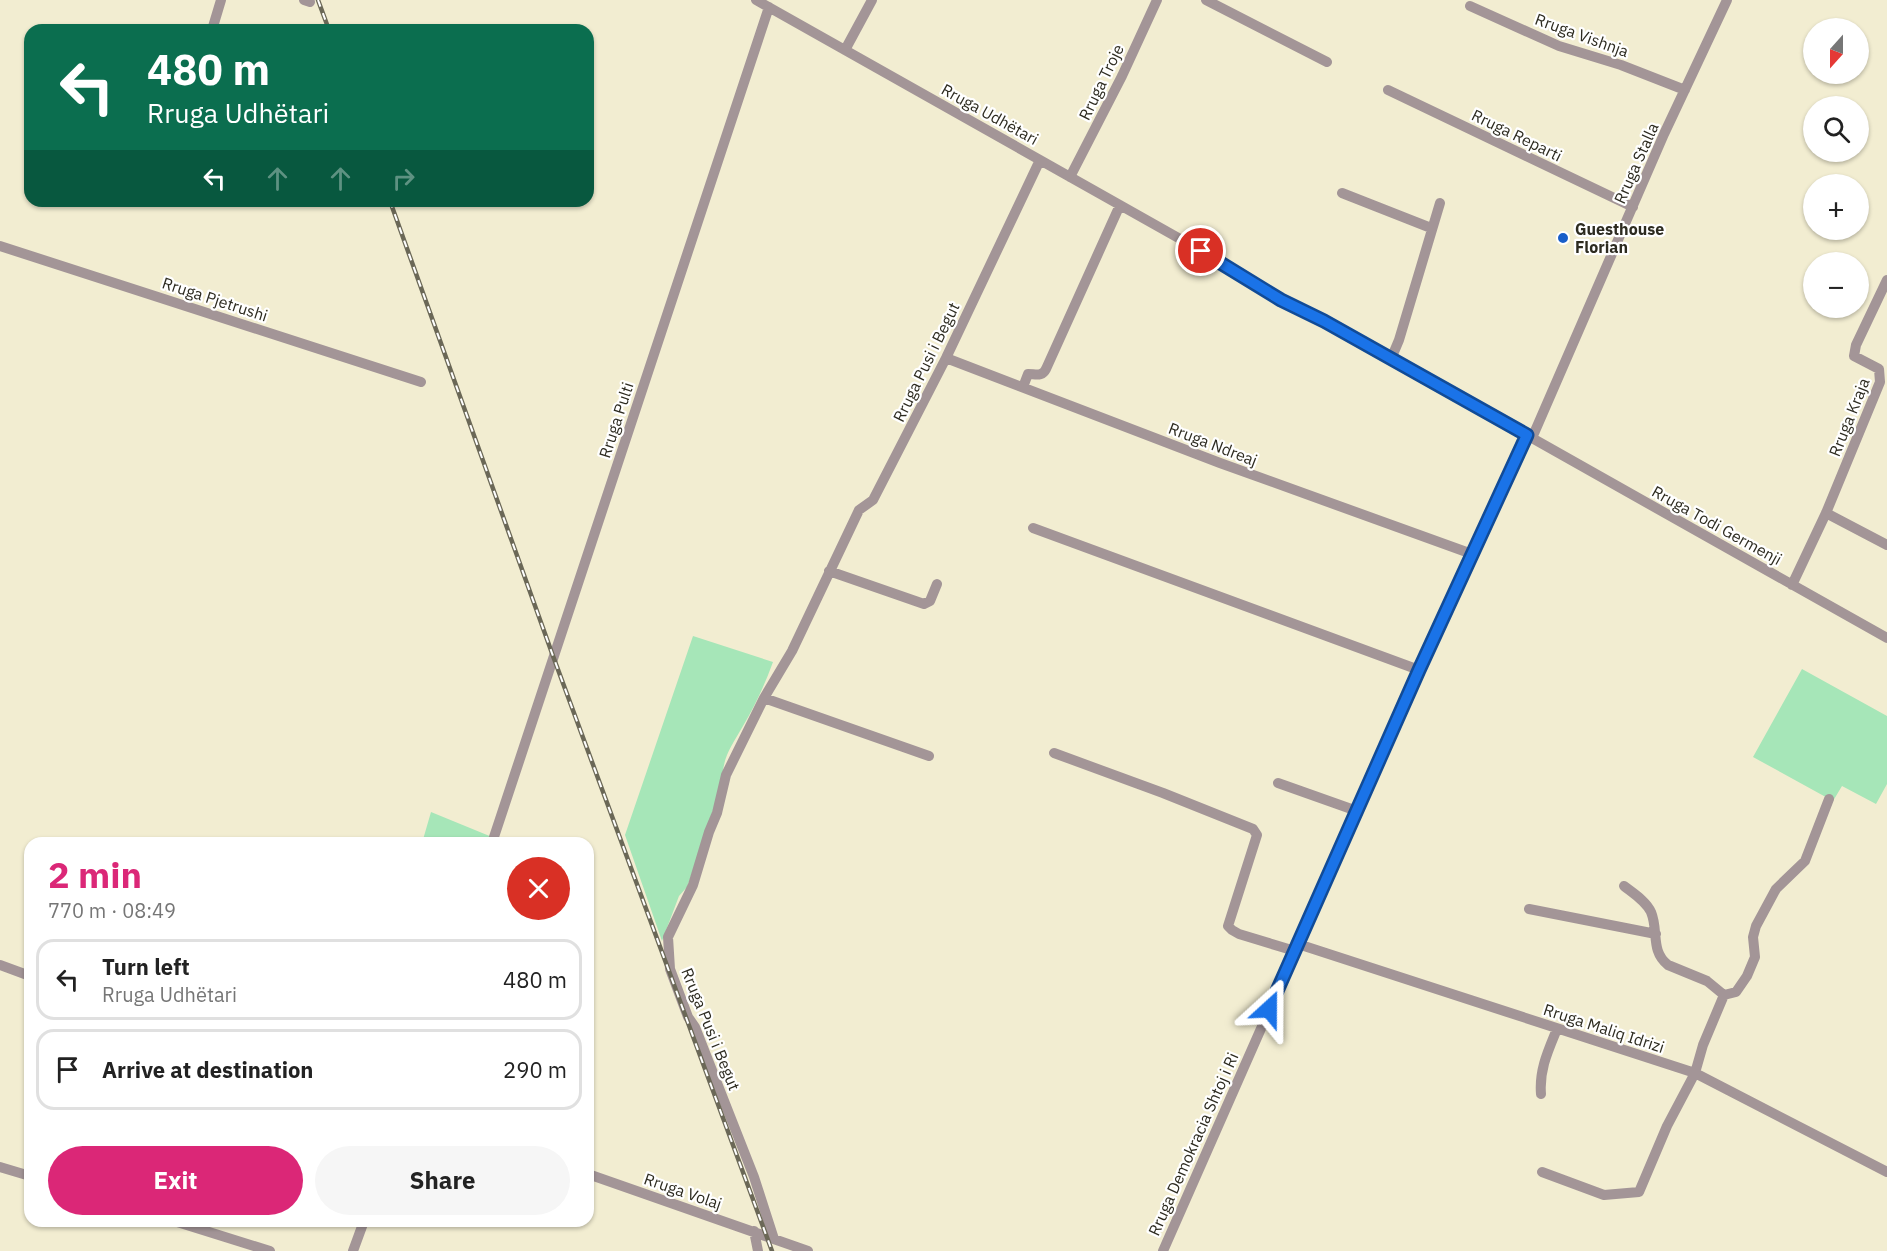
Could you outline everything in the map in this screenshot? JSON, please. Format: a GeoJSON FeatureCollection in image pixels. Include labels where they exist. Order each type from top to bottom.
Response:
{"type":"FeatureCollection","features":[{"type":"Feature","properties":{"kind":"street"},"geometry":{"type":"LineString","coordinates":[[214,24],[221,0]]}},
{"type":"Feature","properties":{"kind":"street","name":"Rruga Udhëtari"},"geometry":{"type":"LineString","coordinates":[[756,0],[1198,249],[1281,300],[1324,321],[1529,436]]}},
{"type":"Feature","properties":{"kind":"street"},"geometry":{"type":"LineString","coordinates":[[845,50],[872,0]]}},
{"type":"Feature","properties":{"kind":"street","name":"Rruga Troje"},"geometry":{"type":"LineString","coordinates":[[1070,177],[1122,76],[1156,0]]}},
{"type":"Feature","properties":{"kind":"street"},"geometry":{"type":"LineString","coordinates":[[1206,0],[1328,62]]}},
{"type":"Feature","properties":{"kind":"street","name":"Rruga Stalla"},"geometry":{"type":"LineString","coordinates":[[1529,436],[1727,0]]}},
{"type":"Feature","properties":{"kind":"street","name":"Rruga Vishnja"},"geometry":{"type":"LineString","coordinates":[[1470,6],[1559,46],[1621,64],[1685,90]]}},
{"type":"Feature","properties":{"kind":"street","name":"Rruga Pulti"},"geometry":{"type":"LineString","coordinates":[[494,837],[769,7]]}},
{"type":"Feature","properties":{"kind":"street","name":"Rruga Reparti"},"geometry":{"type":"LineString","coordinates":[[1388,90],[1633,207]]}},
{"type":"Feature","properties":{"kind":"street","name":"Rruga Pusi i Begut"},"geometry":{"type":"LineString","coordinates":[[771,1238],[754,1177],[670,969],[668,937],[693,885],[717,813],[724,779],[764,698],[792,651],[859,510],[873,500],[946,358],[1040,160]]}},
{"type":"Feature","properties":{"kind":"street"},"geometry":{"type":"LineString","coordinates":[[1342,193],[1431,228]]}},
{"type":"Feature","properties":{"kind":"street"},"geometry":{"type":"LineString","coordinates":[[1391,358],[1400,340],[1440,203]]}},
{"type":"Feature","properties":{"kind":"street"},"geometry":{"type":"LineString","coordinates":[[1023,387],[1028,374],[1044,373],[1120,205]]}},
{"type":"Feature","properties":{"kind":"street","name":"Rruga Pjetrushi"},"geometry":{"type":"LineString","coordinates":[[0,246],[421,382]]}},
{"type":"Feature","properties":{"kind":"street","name":"Rruga Kraja"},"geometry":{"type":"LineString","coordinates":[[1792,585],[1826,513],[1880,382],[1879,369],[1854,356],[1856,345],[1887,280]]}},
{"type":"Feature","properties":{"kind":"street","name":"Rruga Ndreaj"},"geometry":{"type":"LineString","coordinates":[[946,358],[1220,463],[1472,554]]}},
{"type":"Feature","properties":{"kind":"street","name":"Rruga Demokracia Shtoj i Ri"},"geometry":{"type":"LineString","coordinates":[[1163,1251],[1419,670],[1529,436]]}},
{"type":"Feature","properties":{"kind":"street","name":"Rruga Todi Germenji"},"geometry":{"type":"LineString","coordinates":[[1529,436],[1887,639]]}},
{"type":"Feature","properties":{"kind":"street"},"geometry":{"type":"LineString","coordinates":[[1826,513],[1887,545]]}},
{"type":"Feature","properties":{"kind":"street"},"geometry":{"type":"LineString","coordinates":[[1033,528],[1419,670]]}},
{"type":"Feature","properties":{"kind":"street"},"geometry":{"type":"LineString","coordinates":[[829,571],[924,604],[930,601],[937,584]]}},
{"type":"Feature","properties":{"kind":"street"},"geometry":{"type":"LineString","coordinates":[[764,698],[929,756]]}},
{"type":"Feature","properties":{"kind":"street"},"geometry":{"type":"LineString","coordinates":[[1054,753],[1164,793],[1253,830],[1257,836],[1228,926],[1239,934],[1297,948]]}},
{"type":"Feature","properties":{"kind":"street"},"geometry":{"type":"LineString","coordinates":[[1278,783],[1357,812]]}},
{"type":"Feature","properties":{"kind":"street"},"geometry":{"type":"LineString","coordinates":[[1724,995],[1736,992],[1747,976],[1755,957],[1753,937],[1756,926],[1776,889],[1797,870],[1806,858],[1829,799]]}},
{"type":"Feature","properties":{"kind":"street"},"geometry":{"type":"LineString","coordinates":[[1623,886],[1639,897],[1650,909],[1655,924],[1655,946],[1663,961],[1707,981],[1724,995]]}},
{"type":"Feature","properties":{"kind":"street"},"geometry":{"type":"LineString","coordinates":[[1529,909],[1656,934]]}},
{"type":"Feature","properties":{"kind":"street","name":"Rruga Maliq Idrizi"},"geometry":{"type":"LineString","coordinates":[[1297,948],[1695,1073],[1887,1172]]}},
{"type":"Feature","properties":{"kind":"street"},"geometry":{"type":"LineString","coordinates":[[0,966],[24,974]]}},
{"type":"Feature","properties":{"kind":"street"},"geometry":{"type":"LineString","coordinates":[[1542,1172],[1604,1195],[1639,1192],[1667,1126],[1695,1073],[1702,1045],[1724,995]]}},
{"type":"Feature","properties":{"kind":"street"},"geometry":{"type":"LineString","coordinates":[[1541,1094],[1543,1066],[1557,1029]]}},
{"type":"Feature","properties":{"kind":"street"},"geometry":{"type":"LineString","coordinates":[[0,1167],[24,1174]]}},
{"type":"Feature","properties":{"kind":"street","name":"Rruga Volaj"},"geometry":{"type":"LineString","coordinates":[[594,1176],[808,1251]]}},
{"type":"Feature","properties":{"kind":"street"},"geometry":{"type":"LineString","coordinates":[[193,1227],[270,1251]]}},
{"type":"Feature","properties":{"kind":"street"},"geometry":{"type":"LineString","coordinates":[[353,1251],[362,1227]]}},
{"type":"Feature","properties":{"kind":"street"},"geometry":{"type":"LineString","coordinates":[[754,1231],[758,1251]]}},
{"type":"Feature","properties":{"kind":"green space"},"geometry":{"type":"Polygon","coordinates":[[[693,636],[773,662],[756,703],[728,753],[722,783],[690,879],[687,887],[679,896],[662,941],[625,835],[693,636]]]}},
{"type":"Feature","properties":{"kind":"green space"},"geometry":{"type":"Polygon","coordinates":[[[1802,669],[1887,716],[1887,784],[1876,804],[1842,786],[1833,801],[1753,757],[1802,669]]]}},
{"type":"Feature","properties":{"kind":"green space"},"geometry":{"type":"Polygon","coordinates":[[[431,812],[492,837],[424,837],[431,812]]]}},
{"type":"Feature","properties":{"kind":"railway"},"geometry":{"type":"LineString","coordinates":[[318,0],[327,24]]}},
{"type":"Feature","properties":{"kind":"railway"},"geometry":{"type":"LineString","coordinates":[[392,207],[553,656],[772,1251]]}},
{"type":"Feature","properties":{"kind":"place","name":"Guesthouse Florian"},"geometry":{"type":"Point","coordinates":[1563,238]}},
{"type":"Feature","properties":{"kind":"route"},"geometry":{"type":"LineString","coordinates":[[1201,251],[1281,300],[1324,321],[1527,435],[1419,670],[1269,1009]]}}]}
